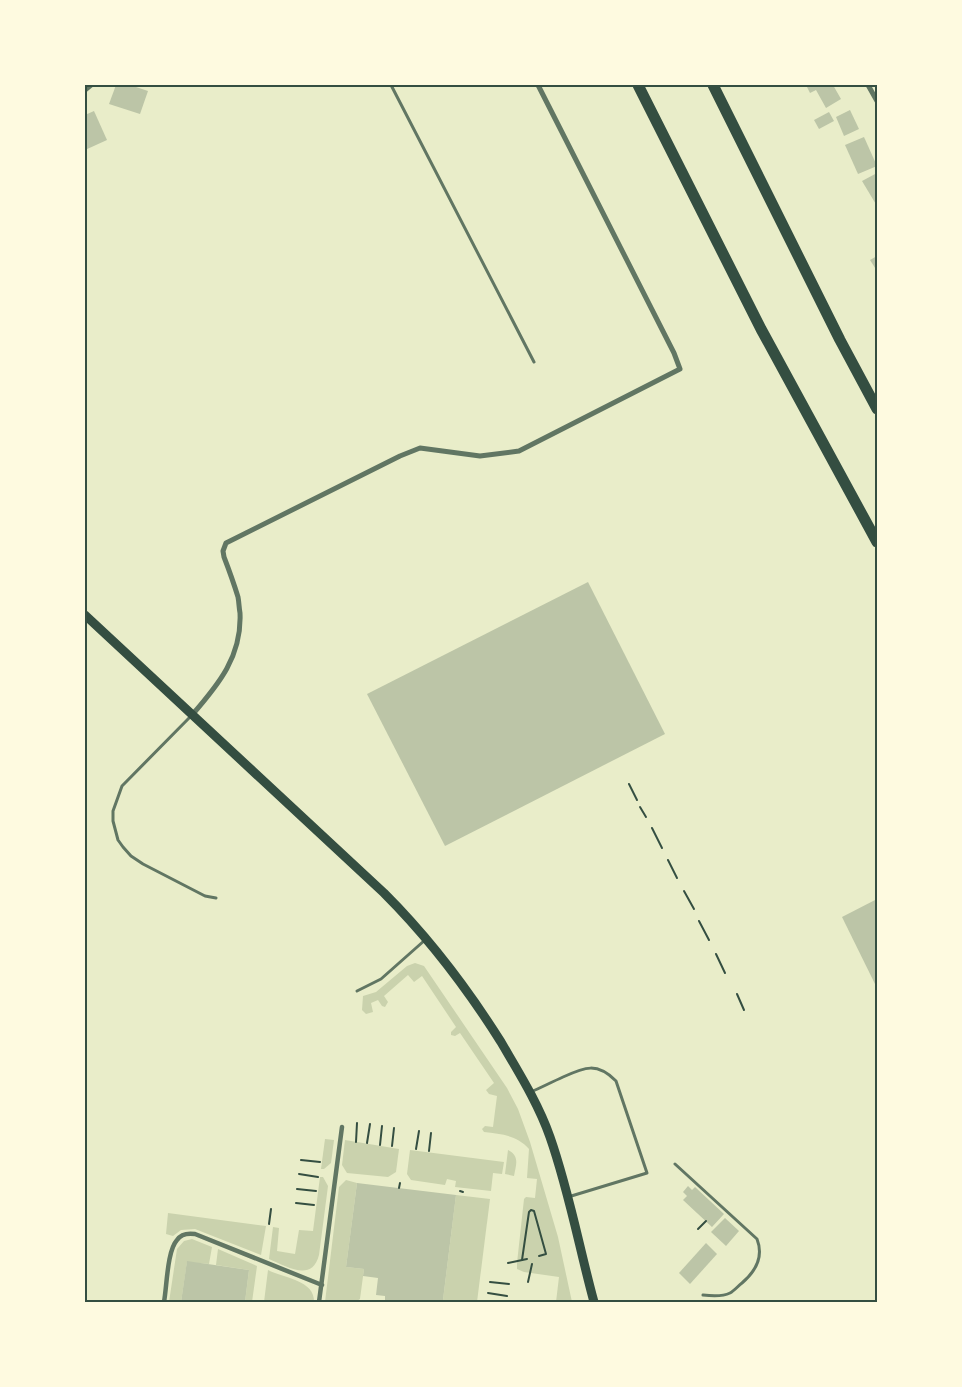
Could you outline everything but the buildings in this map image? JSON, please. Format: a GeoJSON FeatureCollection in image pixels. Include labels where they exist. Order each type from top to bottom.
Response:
{"type":"FeatureCollection","features":[{"type":"Feature","properties":{"kind":"highway"},"geometry":{"type":"LineString","coordinates":[[638,85],[761,329],[877,542]]}},
{"type":"Feature","properties":{"kind":"highway"},"geometry":{"type":"LineString","coordinates":[[714,85],[840,340],[877,408]]}},
{"type":"Feature","properties":{"kind":"main road"},"geometry":{"type":"LineString","coordinates":[[85,615],[374,883],[428,938],[486,1019],[530,1092],[549,1136],[568,1197],[594,1302]]}},
{"type":"Feature","properties":{"kind":"street"},"geometry":{"type":"LineString","coordinates":[[85,90],[91,85]]}},
{"type":"Feature","properties":{"kind":"street"},"geometry":{"type":"LineString","coordinates":[[192,715],[225,674],[234,654],[240,628],[239,599],[223,551],[226,543],[400,456],[420,448],[480,456],[519,451],[680,369],[674,353],[538,85]]}},
{"type":"Feature","properties":{"kind":"street"},"geometry":{"type":"LineString","coordinates":[[868,85],[877,101]]}},
{"type":"Feature","properties":{"kind":"street"},"geometry":{"type":"LineString","coordinates":[[319,1302],[342,1126]]}},
{"type":"Feature","properties":{"kind":"street"},"geometry":{"type":"LineString","coordinates":[[164,1302],[171,1250],[177,1240],[189,1234],[195,1234],[322,1285]]}},
{"type":"Feature","properties":{"kind":"lane"},"geometry":{"type":"LineString","coordinates":[[391,85],[534,362]]}},
{"type":"Feature","properties":{"kind":"lane"},"geometry":{"type":"LineString","coordinates":[[192,715],[122,786],[113,811],[113,821],[115,831],[123,847],[142,864],[206,896],[216,898]]}},
{"type":"Feature","properties":{"kind":"lane"},"geometry":{"type":"LineString","coordinates":[[357,991],[381,979],[428,938]]}},
{"type":"Feature","properties":{"kind":"lane"},"geometry":{"type":"LineString","coordinates":[[530,1092],[582,1069],[600,1069],[616,1080],[647,1173],[568,1197]]}},
{"type":"Feature","properties":{"kind":"lane"},"geometry":{"type":"LineString","coordinates":[[675,1164],[757,1239],[760,1246],[757,1267],[739,1286],[729,1294],[717,1296],[703,1295]]}},
{"type":"Feature","properties":{"kind":"path"},"geometry":{"type":"LineString","coordinates":[[629,784],[637,800]]}},
{"type":"Feature","properties":{"kind":"path"},"geometry":{"type":"LineString","coordinates":[[640,807],[646,817]]}},
{"type":"Feature","properties":{"kind":"path"},"geometry":{"type":"LineString","coordinates":[[652,828],[662,848]]}},
{"type":"Feature","properties":{"kind":"path"},"geometry":{"type":"LineString","coordinates":[[668,860],[677,878]]}},
{"type":"Feature","properties":{"kind":"path"},"geometry":{"type":"LineString","coordinates":[[684,891],[694,909]]}},
{"type":"Feature","properties":{"kind":"path"},"geometry":{"type":"LineString","coordinates":[[699,922],[709,940]]}},
{"type":"Feature","properties":{"kind":"path"},"geometry":{"type":"LineString","coordinates":[[716,954],[726,973]]}},
{"type":"Feature","properties":{"kind":"path"},"geometry":{"type":"LineString","coordinates":[[737,994],[744,1010]]}},
{"type":"Feature","properties":{"kind":"path"},"geometry":{"type":"LineString","coordinates":[[356,1142],[357,1123]]}},
{"type":"Feature","properties":{"kind":"path"},"geometry":{"type":"LineString","coordinates":[[367,1143],[370,1124]]}},
{"type":"Feature","properties":{"kind":"path"},"geometry":{"type":"LineString","coordinates":[[380,1145],[382,1126]]}},
{"type":"Feature","properties":{"kind":"path"},"geometry":{"type":"LineString","coordinates":[[392,1146],[394,1128]]}},
{"type":"Feature","properties":{"kind":"path"},"geometry":{"type":"LineString","coordinates":[[416,1150],[419,1131]]}},
{"type":"Feature","properties":{"kind":"path"},"geometry":{"type":"LineString","coordinates":[[429,1151],[431,1133]]}},
{"type":"Feature","properties":{"kind":"path"},"geometry":{"type":"LineString","coordinates":[[301,1160],[320,1162]]}},
{"type":"Feature","properties":{"kind":"path"},"geometry":{"type":"LineString","coordinates":[[299,1174],[318,1176]]}},
{"type":"Feature","properties":{"kind":"path"},"geometry":{"type":"LineString","coordinates":[[399,1188],[400,1184]]}},
{"type":"Feature","properties":{"kind":"path"},"geometry":{"type":"LineString","coordinates":[[298,1189],[316,1191]]}},
{"type":"Feature","properties":{"kind":"path"},"geometry":{"type":"LineString","coordinates":[[296,1203],[314,1205]]}},
{"type":"Feature","properties":{"kind":"path"},"geometry":{"type":"LineString","coordinates":[[269,1224],[271,1209]]}},
{"type":"Feature","properties":{"kind":"path"},"geometry":{"type":"LineString","coordinates":[[522,1260],[528,1212],[531,1210],[534,1211],[546,1254],[539,1256]]}},
{"type":"Feature","properties":{"kind":"path"},"geometry":{"type":"LineString","coordinates":[[698,1229],[706,1221]]}},
{"type":"Feature","properties":{"kind":"path"},"geometry":{"type":"LineString","coordinates":[[508,1263],[527,1259]]}},
{"type":"Feature","properties":{"kind":"path"},"geometry":{"type":"LineString","coordinates":[[528,1282],[532,1264]]}},
{"type":"Feature","properties":{"kind":"path"},"geometry":{"type":"LineString","coordinates":[[490,1282],[509,1284]]}},
{"type":"Feature","properties":{"kind":"path"},"geometry":{"type":"LineString","coordinates":[[488,1294],[507,1296]]}},
{"type":"Feature","properties":{"kind":"green space"},"geometry":{"type":"Polygon","coordinates":[[[415,963],[424,966],[507,1088],[518,1109],[530,1142],[558,1237],[572,1302],[556,1302],[559,1277],[524,1272],[517,1269],[524,1199],[526,1197],[535,1198],[537,1179],[527,1178],[529,1149],[514,1138],[484,1132],[482,1129],[485,1126],[493,1127],[497,1096],[489,1094],[486,1090],[494,1083],[460,1033],[455,1036],[451,1035],[451,1032],[456,1027],[422,976],[414,982],[408,975],[384,996],[388,1002],[385,1007],[378,1000],[371,1003],[373,1012],[366,1014],[362,1010],[363,996],[376,992],[407,966],[415,963]]]}},
{"type":"Feature","properties":{"kind":"green space"},"geometry":{"type":"Polygon","coordinates":[[[325,1139],[334,1140],[331,1163],[324,1169],[321,1169],[325,1139]]]}},
{"type":"Feature","properties":{"kind":"green space"},"geometry":{"type":"Polygon","coordinates":[[[345,1140],[399,1149],[396,1172],[388,1177],[347,1173],[342,1165],[345,1140]]]}},
{"type":"Feature","properties":{"kind":"green space"},"geometry":{"type":"Polygon","coordinates":[[[410,1150],[504,1162],[502,1174],[493,1173],[491,1191],[455,1187],[456,1181],[447,1179],[445,1185],[411,1180],[407,1174],[410,1150]]]}},
{"type":"Feature","properties":{"kind":"green space"},"geometry":{"type":"Polygon","coordinates":[[[508,1150],[516,1158],[514,1176],[505,1174],[508,1150]]]}},
{"type":"Feature","properties":{"kind":"green space"},"geometry":{"type":"Polygon","coordinates":[[[320,1177],[323,1177],[328,1186],[319,1255],[316,1263],[311,1268],[298,1270],[269,1259],[273,1227],[279,1228],[277,1251],[295,1254],[299,1230],[313,1231],[320,1177]]]}},
{"type":"Feature","properties":{"kind":"green space"},"geometry":{"type":"Polygon","coordinates":[[[346,1180],[357,1183],[346,1267],[364,1269],[360,1299],[355,1302],[325,1302],[339,1187],[346,1180]]]}},
{"type":"Feature","properties":{"kind":"green space"},"geometry":{"type":"Polygon","coordinates":[[[456,1195],[490,1199],[477,1302],[445,1302],[443,1300],[456,1195]]]}},
{"type":"Feature","properties":{"kind":"green space"},"geometry":{"type":"Polygon","coordinates":[[[168,1213],[266,1226],[261,1255],[195,1229],[181,1230],[173,1236],[166,1234],[168,1213]]]}},
{"type":"Feature","properties":{"kind":"green space"},"geometry":{"type":"Polygon","coordinates":[[[192,1239],[212,1247],[209,1264],[187,1262],[181,1302],[169,1302],[177,1249],[184,1241],[192,1239]]]}},
{"type":"Feature","properties":{"kind":"green space"},"geometry":{"type":"Polygon","coordinates":[[[218,1249],[257,1266],[252,1302],[245,1302],[249,1270],[216,1265],[218,1249]]]}},
{"type":"Feature","properties":{"kind":"green space"},"geometry":{"type":"Polygon","coordinates":[[[268,1270],[304,1284],[313,1295],[314,1302],[264,1302],[268,1270]]]}}]}
